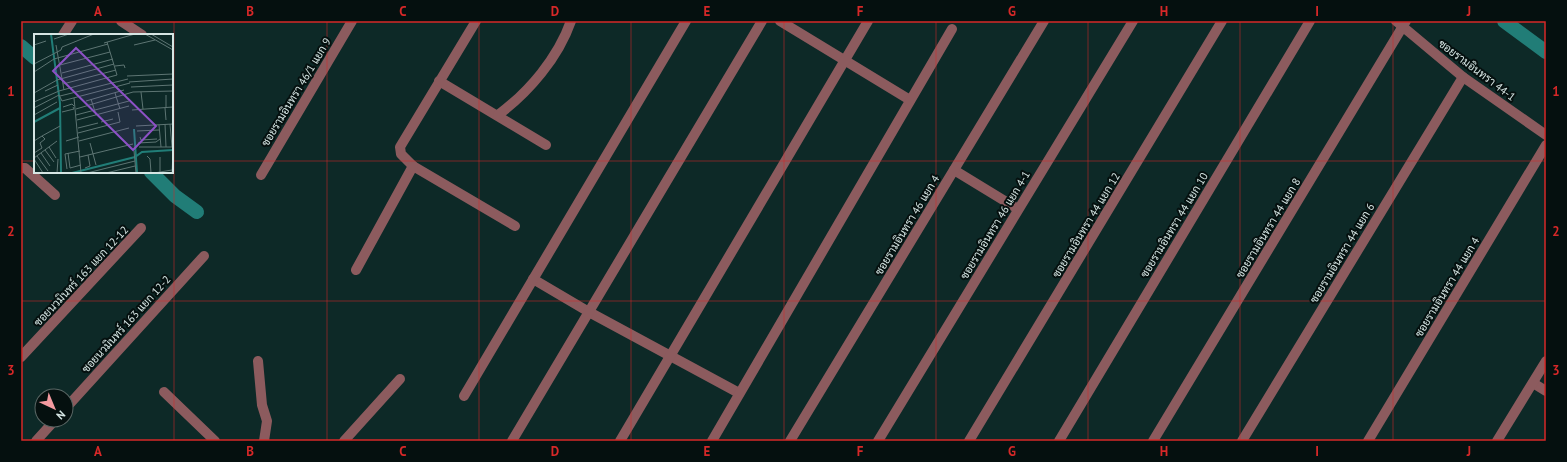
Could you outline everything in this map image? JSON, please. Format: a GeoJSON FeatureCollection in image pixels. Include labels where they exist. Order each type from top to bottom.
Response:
{"type":"FeatureCollection","features":[{"type":"Feature","properties":{"kind":"street"},"geometry":{"type":"LineString","coordinates":[[64,34],[72,21]]}},
{"type":"Feature","properties":{"kind":"street"},"geometry":{"type":"LineString","coordinates":[[122,21],[141,34]]}},
{"type":"Feature","properties":{"kind":"street","name":"ซอยรามอินทรา 46/1 แยก 9"},"geometry":{"type":"LineString","coordinates":[[261,175],[352,21]]}},
{"type":"Feature","properties":{"kind":"street"},"geometry":{"type":"LineString","coordinates":[[476,21],[400,148],[401,154],[413,166],[515,226]]}},
{"type":"Feature","properties":{"kind":"street"},"geometry":{"type":"LineString","coordinates":[[498,115],[509,107],[549,64],[571,21]]}},
{"type":"Feature","properties":{"kind":"street"},"geometry":{"type":"LineString","coordinates":[[464,396],[686,21]]}},
{"type":"Feature","properties":{"kind":"street"},"geometry":{"type":"LineString","coordinates":[[512,441],[762,21]]}},
{"type":"Feature","properties":{"kind":"street"},"geometry":{"type":"LineString","coordinates":[[780,21],[910,100]]}},
{"type":"Feature","properties":{"kind":"street"},"geometry":{"type":"LineString","coordinates":[[620,441],[868,21]]}},
{"type":"Feature","properties":{"kind":"street","name":"ซอยรามอินทรา 46 แยก 4"},"geometry":{"type":"LineString","coordinates":[[790,441],[1044,21]]}},
{"type":"Feature","properties":{"kind":"street","name":"ซอยรามอินทรา 46 แยก 4-1"},"geometry":{"type":"LineString","coordinates":[[878,441],[1018,209],[1134,21]]}},
{"type":"Feature","properties":{"kind":"street","name":"ซอยรามอินทรา 44 แยก 12"},"geometry":{"type":"LineString","coordinates":[[969,441],[1222,21]]}},
{"type":"Feature","properties":{"kind":"street","name":"ซอยรามอินทรา 44 แยก 10"},"geometry":{"type":"LineString","coordinates":[[1059,441],[1310,21]]}},
{"type":"Feature","properties":{"kind":"street","name":"ซอยรามอินทรา 44-1"},"geometry":{"type":"LineString","coordinates":[[1401,23],[1463,77],[1546,135]]}},
{"type":"Feature","properties":{"kind":"street","name":"ซอยรามอินทรา 44 แยก 8"},"geometry":{"type":"LineString","coordinates":[[1153,441],[1401,23]]}},
{"type":"Feature","properties":{"kind":"street"},"geometry":{"type":"LineString","coordinates":[[712,441],[952,29]]}},
{"type":"Feature","properties":{"kind":"street","name":"ซอยรามอินทรา 44 แยก 6"},"geometry":{"type":"LineString","coordinates":[[1242,441],[1463,77]]}},
{"type":"Feature","properties":{"kind":"street"},"geometry":{"type":"LineString","coordinates":[[439,81],[546,145]]}},
{"type":"Feature","properties":{"kind":"street","name":"ซอยรามอินทรา 44 แยก 4"},"geometry":{"type":"LineString","coordinates":[[1368,441],[1546,145]]}},
{"type":"Feature","properties":{"kind":"street"},"geometry":{"type":"LineString","coordinates":[[356,270],[413,166]]}},
{"type":"Feature","properties":{"kind":"street"},"geometry":{"type":"LineString","coordinates":[[21,168],[25,168],[55,195]]}},
{"type":"Feature","properties":{"kind":"street"},"geometry":{"type":"LineString","coordinates":[[954,170],[1018,209]]}},
{"type":"Feature","properties":{"kind":"street","name":"ซอยนวมินทร์ 163 แยก 12-12"},"geometry":{"type":"LineString","coordinates":[[21,357],[141,228]]}},
{"type":"Feature","properties":{"kind":"street","name":"ซอยนวมินทร์ 163 แยก 12-2"},"geometry":{"type":"LineString","coordinates":[[74,399],[204,256]]}},
{"type":"Feature","properties":{"kind":"street"},"geometry":{"type":"LineString","coordinates":[[533,280],[739,393]]}},
{"type":"Feature","properties":{"kind":"street"},"geometry":{"type":"LineString","coordinates":[[258,361],[262,405],[267,421],[264,441]]}},
{"type":"Feature","properties":{"kind":"street"},"geometry":{"type":"LineString","coordinates":[[1497,441],[1546,361]]}},
{"type":"Feature","properties":{"kind":"street"},"geometry":{"type":"LineString","coordinates":[[344,441],[400,379]]}},
{"type":"Feature","properties":{"kind":"street"},"geometry":{"type":"LineString","coordinates":[[1533,383],[1546,391]]}},
{"type":"Feature","properties":{"kind":"street"},"geometry":{"type":"LineString","coordinates":[[164,392],[215,441]]}},
{"type":"Feature","properties":{"kind":"street"},"geometry":{"type":"LineString","coordinates":[[36,441],[48,428]]}},
{"type":"Feature","properties":{"kind":"waterway"},"geometry":{"type":"LineString","coordinates":[[1504,21],[1546,52]]}},
{"type":"Feature","properties":{"kind":"waterway"},"geometry":{"type":"LineString","coordinates":[[21,46],[34,57]]}},
{"type":"Feature","properties":{"kind":"waterway"},"geometry":{"type":"LineString","coordinates":[[152,173],[175,196],[197,212]]}}]}
